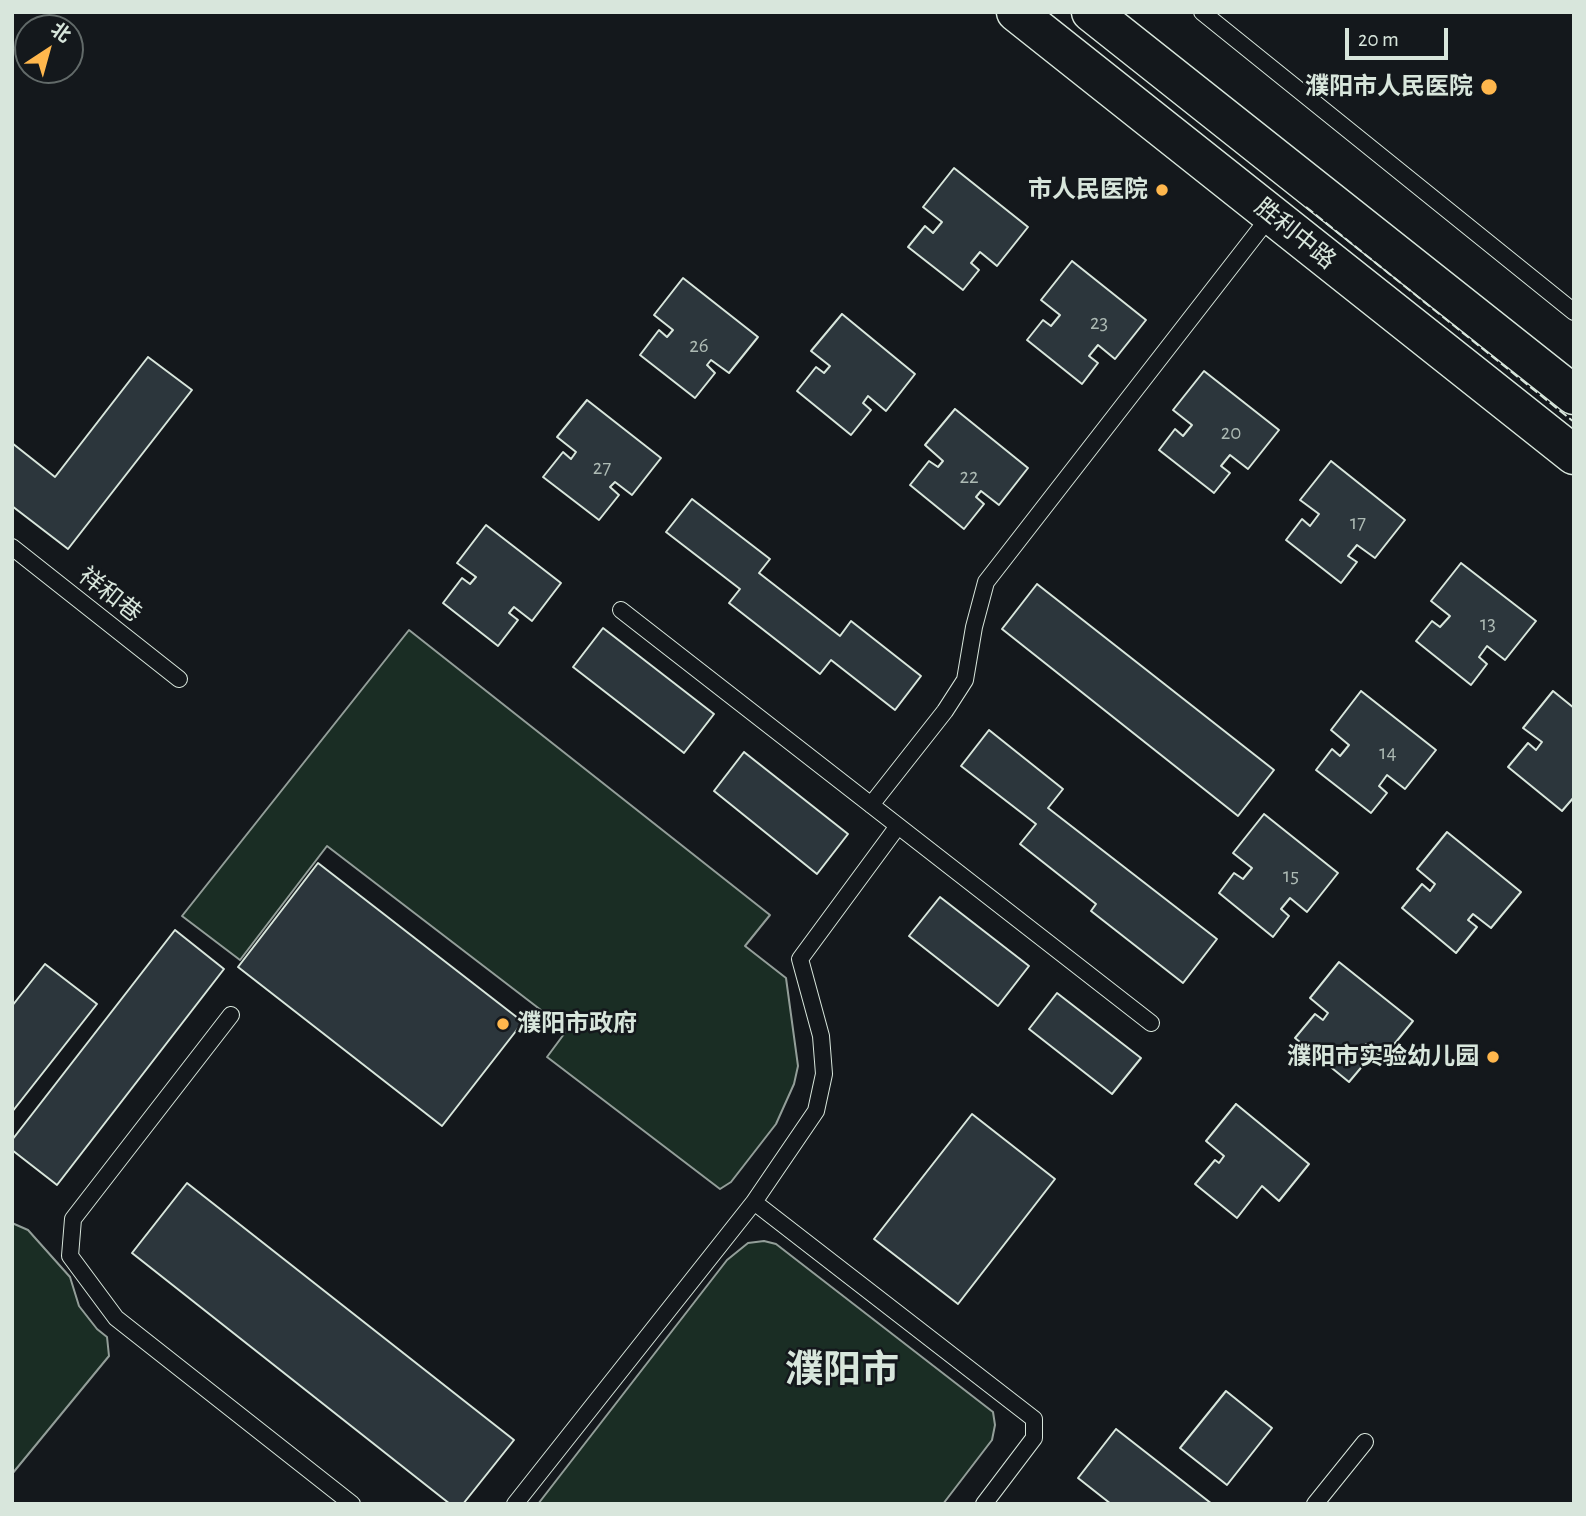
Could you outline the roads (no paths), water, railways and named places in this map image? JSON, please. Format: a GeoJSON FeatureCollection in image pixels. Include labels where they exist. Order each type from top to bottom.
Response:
{"type":"FeatureCollection","features":[{"type":"Feature","properties":{"kind":"main road","name":"胜利中路"},"geometry":{"type":"LineString","coordinates":[[1016,12],[1574,456]]}},
{"type":"Feature","properties":{"kind":"main road","name":"胜利中路"},"geometry":{"type":"LineString","coordinates":[[1091,12],[1574,395]]}},
{"type":"Feature","properties":{"kind":"lane"},"geometry":{"type":"LineString","coordinates":[[1202,12],[1574,312]]}},
{"type":"Feature","properties":{"kind":"lane"},"geometry":{"type":"LineString","coordinates":[[871,805],[945,711],[965,681],[974,627],[986,582],[1270,215]]}},
{"type":"Feature","properties":{"kind":"lane","name":"祥和巷"},"geometry":{"type":"LineString","coordinates":[[12,547],[179,679]]}},
{"type":"Feature","properties":{"kind":"lane"},"geometry":{"type":"LineString","coordinates":[[621,610],[1151,1023]]}},
{"type":"Feature","properties":{"kind":"lane"},"geometry":{"type":"LineString","coordinates":[[515,1504],[754,1202],[816,1111],[824,1073],[821,1036],[800,959],[898,826]]}},
{"type":"Feature","properties":{"kind":"lane"},"geometry":{"type":"LineString","coordinates":[[231,1016],[73,1219],[70,1256],[116,1318],[352,1504]]}},
{"type":"Feature","properties":{"kind":"lane"},"geometry":{"type":"LineString","coordinates":[[754,1202],[1034,1419],[1034,1438],[987,1503]]}},
{"type":"Feature","properties":{"kind":"lane"},"geometry":{"type":"LineString","coordinates":[[1315,1504],[1365,1442]]}},
{"type":"Feature","properties":{"kind":"place","name":"濮阳市人民医院"},"geometry":{"type":"Point","coordinates":[1489,87]}},
{"type":"Feature","properties":{"kind":"place","name":"市人民医院"},"geometry":{"type":"Point","coordinates":[1162,190]}},
{"type":"Feature","properties":{"kind":"place","name":"濮阳市政府"},"geometry":{"type":"Point","coordinates":[503,1024]}},
{"type":"Feature","properties":{"kind":"place","name":"濮阳市实验幼儿园"},"geometry":{"type":"Point","coordinates":[1493,1057]}},
{"type":"Feature","properties":{"kind":"district","name":"濮阳市"},"geometry":{"type":"Point","coordinates":[842,1371]}}]}
